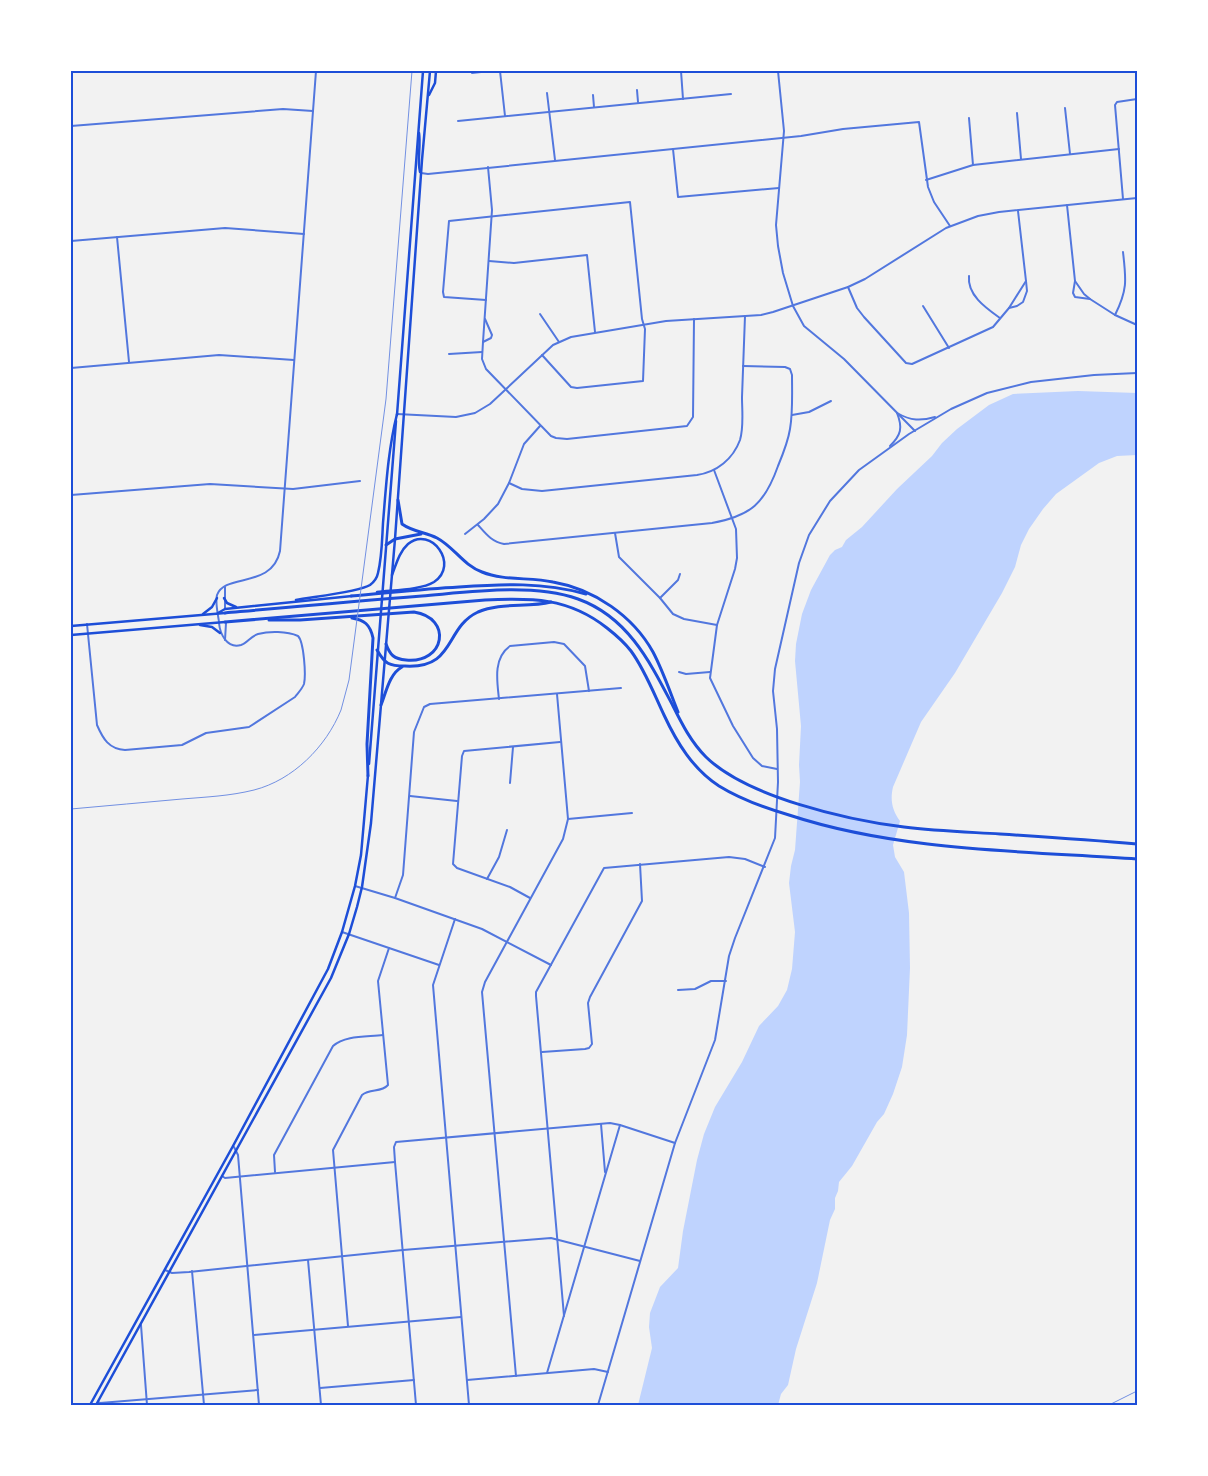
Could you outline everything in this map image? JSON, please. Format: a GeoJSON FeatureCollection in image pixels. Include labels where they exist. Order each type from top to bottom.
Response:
{"type":"FeatureCollection","features":[{"type":"Feature","properties":{"kind":"highway"},"geometry":{"type":"LineString","coordinates":[[398,500],[402,524],[411,530],[429,535],[443,542],[468,565],[481,572],[494,576],[530,578],[560,583],[580,589],[616,610],[640,633],[653,651],[684,726]]}},
{"type":"Feature","properties":{"kind":"highway"},"geometry":{"type":"LineString","coordinates":[[386,545],[395,538],[429,535]]}},
{"type":"Feature","properties":{"kind":"highway"},"geometry":{"type":"LineString","coordinates":[[351,596],[443,588],[523,584],[562,588],[596,597]]}},
{"type":"Feature","properties":{"kind":"highway"},"geometry":{"type":"LineString","coordinates":[[225,611],[466,593],[525,591],[562,594],[598,608],[628,632],[639,645],[657,675],[698,749],[713,764],[754,788],[839,815],[904,827],[1137,844]]}},
{"type":"Feature","properties":{"kind":"highway"},"geometry":{"type":"LineString","coordinates":[[226,622],[485,600],[526,599],[554,602],[597,620],[616,635],[631,651],[642,669],[672,732],[689,758],[703,773],[720,786],[756,804],[806,821],[846,831],[903,841],[1137,859]]}},
{"type":"Feature","properties":{"kind":"highway"},"geometry":{"type":"LineString","coordinates":[[378,650],[385,663],[422,666],[437,659],[464,622],[478,612],[493,608],[541,605],[554,602]]}},
{"type":"Feature","properties":{"kind":"highway"},"geometry":{"type":"LineString","coordinates":[[253,619],[300,620],[414,612],[429,616],[438,627],[438,646],[430,656],[421,660],[396,658],[390,654],[386,644]]}},
{"type":"Feature","properties":{"kind":"highway"},"geometry":{"type":"LineString","coordinates":[[338,617],[361,619],[369,626],[372,634],[367,744],[368,776]]}},
{"type":"Feature","properties":{"kind":"highway"},"geometry":{"type":"LineString","coordinates":[[381,705],[396,672],[400,668],[408,666]]}},
{"type":"Feature","properties":{"kind":"main road"},"geometry":{"type":"LineString","coordinates":[[90,1405],[328,969],[342,932],[355,886],[361,855],[368,776],[423,71]]}},
{"type":"Feature","properties":{"kind":"main road"},"geometry":{"type":"LineString","coordinates":[[97,1403],[320,1000],[349,934],[362,887],[371,823],[392,580],[430,71]]}},
{"type":"Feature","properties":{"kind":"main road"},"geometry":{"type":"LineString","coordinates":[[428,96],[435,83],[436,71]]}},
{"type":"Feature","properties":{"kind":"main road"},"geometry":{"type":"LineString","coordinates":[[418,126],[421,174]]}},
{"type":"Feature","properties":{"kind":"main road"},"geometry":{"type":"LineString","coordinates":[[275,604],[356,590],[368,586],[375,581],[379,572],[388,464],[397,414]]}},
{"type":"Feature","properties":{"kind":"main road"},"geometry":{"type":"LineString","coordinates":[[71,626],[218,613],[237,608],[351,596],[422,586],[437,579],[443,571],[442,552],[429,541],[418,540],[412,542],[403,551],[392,575]]}},
{"type":"Feature","properties":{"kind":"main road"},"geometry":{"type":"LineString","coordinates":[[202,614],[212,607],[216,598]]}},
{"type":"Feature","properties":{"kind":"main road"},"geometry":{"type":"LineString","coordinates":[[224,598],[227,603],[237,608]]}},
{"type":"Feature","properties":{"kind":"main road"},"geometry":{"type":"LineString","coordinates":[[71,635],[226,622]]}},
{"type":"Feature","properties":{"kind":"main road"},"geometry":{"type":"LineString","coordinates":[[191,624],[212,627],[220,633]]}},
{"type":"Feature","properties":{"kind":"street"},"geometry":{"type":"LineString","coordinates":[[87,624],[97,723],[106,742],[113,748],[122,750],[182,745],[206,733],[249,727],[295,697],[301,690],[304,677],[302,642],[298,636],[286,633],[260,634],[238,645],[233,644],[225,640],[220,633],[216,598],[220,590],[225,587],[258,576],[269,570],[276,562],[280,551],[283,488],[316,71]]}},
{"type":"Feature","properties":{"kind":"street"},"geometry":{"type":"LineString","coordinates":[[472,73],[490,71]]}},
{"type":"Feature","properties":{"kind":"street"},"geometry":{"type":"LineString","coordinates":[[500,71],[505,116]]}},
{"type":"Feature","properties":{"kind":"street"},"geometry":{"type":"LineString","coordinates":[[681,71],[684,98]]}},
{"type":"Feature","properties":{"kind":"street"},"geometry":{"type":"LineString","coordinates":[[778,71],[783,138],[776,225],[783,273],[794,306],[804,326],[844,359],[915,431]]}},
{"type":"Feature","properties":{"kind":"street"},"geometry":{"type":"LineString","coordinates":[[637,90],[638,103]]}},
{"type":"Feature","properties":{"kind":"street"},"geometry":{"type":"LineString","coordinates":[[547,93],[555,161]]}},
{"type":"Feature","properties":{"kind":"street"},"geometry":{"type":"LineString","coordinates":[[458,121],[731,94]]}},
{"type":"Feature","properties":{"kind":"street"},"geometry":{"type":"LineString","coordinates":[[593,95],[594,107]]}},
{"type":"Feature","properties":{"kind":"street"},"geometry":{"type":"LineString","coordinates":[[1123,200],[1115,105],[1120,100],[1137,99]]}},
{"type":"Feature","properties":{"kind":"street"},"geometry":{"type":"LineString","coordinates":[[1065,108],[1070,154]]}},
{"type":"Feature","properties":{"kind":"street"},"geometry":{"type":"LineString","coordinates":[[71,126],[269,110],[313,111]]}},
{"type":"Feature","properties":{"kind":"street"},"geometry":{"type":"LineString","coordinates":[[1017,113],[1022,159]]}},
{"type":"Feature","properties":{"kind":"street"},"geometry":{"type":"LineString","coordinates":[[969,118],[973,165]]}},
{"type":"Feature","properties":{"kind":"street"},"geometry":{"type":"LineString","coordinates":[[421,174],[783,138],[851,128],[919,122],[926,180],[934,202],[950,226]]}},
{"type":"Feature","properties":{"kind":"street"},"geometry":{"type":"LineString","coordinates":[[674,149],[678,197],[779,188]]}},
{"type":"Feature","properties":{"kind":"street"},"geometry":{"type":"LineString","coordinates":[[926,180],[973,165],[1119,149]]}},
{"type":"Feature","properties":{"kind":"street"},"geometry":{"type":"LineString","coordinates":[[488,167],[492,216],[482,352],[483,363],[551,436],[562,439],[687,426],[692,420],[693,413],[694,319]]}},
{"type":"Feature","properties":{"kind":"street"},"geometry":{"type":"LineString","coordinates":[[397,414],[447,417],[475,414],[490,404],[542,355],[559,342],[571,337],[644,324],[761,315],[794,306],[865,279],[924,240],[950,226],[978,216],[1137,198]]}},
{"type":"Feature","properties":{"kind":"street"},"geometry":{"type":"LineString","coordinates":[[486,300],[446,298],[442,292],[449,221],[630,202],[642,319],[646,329],[644,380],[641,382],[570,387],[542,355]]}},
{"type":"Feature","properties":{"kind":"street"},"geometry":{"type":"LineString","coordinates":[[1068,205],[1075,281],[1073,293],[1075,297],[1090,299]]}},
{"type":"Feature","properties":{"kind":"street"},"geometry":{"type":"LineString","coordinates":[[1009,308],[1023,302],[1027,291],[1018,211]]}},
{"type":"Feature","properties":{"kind":"street"},"geometry":{"type":"LineString","coordinates":[[71,241],[232,227],[304,234]]}},
{"type":"Feature","properties":{"kind":"street"},"geometry":{"type":"LineString","coordinates":[[117,237],[129,363]]}},
{"type":"Feature","properties":{"kind":"street"},"geometry":{"type":"LineString","coordinates":[[1115,315],[1125,294],[1123,252]]}},
{"type":"Feature","properties":{"kind":"street"},"geometry":{"type":"LineString","coordinates":[[489,261],[514,263],[587,255],[595,332]]}},
{"type":"Feature","properties":{"kind":"street"},"geometry":{"type":"LineString","coordinates":[[969,276],[969,282],[976,297],[986,309],[1000,318]]}},
{"type":"Feature","properties":{"kind":"street"},"geometry":{"type":"LineString","coordinates":[[848,287],[857,308],[864,318],[906,363],[912,364],[993,327],[1009,308],[1026,281]]}},
{"type":"Feature","properties":{"kind":"street"},"geometry":{"type":"LineString","coordinates":[[1075,281],[1090,299],[1115,315],[1137,325]]}},
{"type":"Feature","properties":{"kind":"street"},"geometry":{"type":"LineString","coordinates":[[924,306],[949,348]]}},
{"type":"Feature","properties":{"kind":"street"},"geometry":{"type":"LineString","coordinates":[[540,314],[559,342]]}},
{"type":"Feature","properties":{"kind":"street"},"geometry":{"type":"LineString","coordinates":[[510,483],[522,489],[542,491],[697,475],[714,470],[730,457],[740,440],[742,430],[745,316]]}},
{"type":"Feature","properties":{"kind":"street"},"geometry":{"type":"LineString","coordinates":[[483,342],[492,336],[485,317]]}},
{"type":"Feature","properties":{"kind":"street"},"geometry":{"type":"LineString","coordinates":[[449,354],[482,352]]}},
{"type":"Feature","properties":{"kind":"street"},"geometry":{"type":"LineString","coordinates":[[71,368],[219,354],[294,360]]}},
{"type":"Feature","properties":{"kind":"street"},"geometry":{"type":"LineString","coordinates":[[478,525],[488,537],[504,544],[712,523],[733,518],[758,503],[766,495],[772,484],[786,446],[791,427],[792,375],[790,369],[743,366]]}},
{"type":"Feature","properties":{"kind":"street"},"geometry":{"type":"LineString","coordinates":[[598,1405],[675,1143],[715,1040],[735,938],[775,838],[777,729],[773,691],[775,669],[798,563],[816,521],[835,495],[860,470],[887,449],[938,416],[975,398],[1017,385],[1094,375],[1137,373]]}},
{"type":"Feature","properties":{"kind":"street"},"geometry":{"type":"LineString","coordinates":[[792,415],[809,412],[831,401]]}},
{"type":"Feature","properties":{"kind":"street"},"geometry":{"type":"LineString","coordinates":[[897,413],[905,418],[915,420],[938,416]]}},
{"type":"Feature","properties":{"kind":"street"},"geometry":{"type":"LineString","coordinates":[[887,449],[898,438],[900,432],[901,423],[897,413]]}},
{"type":"Feature","properties":{"kind":"street"},"geometry":{"type":"LineString","coordinates":[[465,534],[478,525],[498,504],[510,483],[520,452],[540,426]]}},
{"type":"Feature","properties":{"kind":"street"},"geometry":{"type":"LineString","coordinates":[[714,470],[733,518],[736,529],[736,544],[735,569],[718,625],[710,678],[732,726],[749,753],[759,764],[771,769],[777,769]]}},
{"type":"Feature","properties":{"kind":"street"},"geometry":{"type":"LineString","coordinates":[[71,495],[210,484],[293,489],[360,480]]}},
{"type":"Feature","properties":{"kind":"street"},"geometry":{"type":"LineString","coordinates":[[615,533],[618,557],[660,598],[668,610],[676,617],[684,620],[718,625]]}},
{"type":"Feature","properties":{"kind":"street"},"geometry":{"type":"LineString","coordinates":[[660,598],[678,580],[680,574]]}},
{"type":"Feature","properties":{"kind":"street"},"geometry":{"type":"LineString","coordinates":[[225,587],[225,611]]}},
{"type":"Feature","properties":{"kind":"street"},"geometry":{"type":"LineString","coordinates":[[225,640],[226,622]]}},
{"type":"Feature","properties":{"kind":"street"},"geometry":{"type":"LineString","coordinates":[[499,699],[496,674],[506,649],[510,646],[554,642],[564,644],[585,666],[589,691]]}},
{"type":"Feature","properties":{"kind":"street"},"geometry":{"type":"LineString","coordinates":[[679,672],[686,674],[710,672]]}},
{"type":"Feature","properties":{"kind":"street"},"geometry":{"type":"LineString","coordinates":[[395,898],[403,875],[414,732],[424,707],[430,704],[621,688]]}},
{"type":"Feature","properties":{"kind":"street"},"geometry":{"type":"LineString","coordinates":[[516,1376],[482,992],[485,982],[563,839],[568,819],[557,694]]}},
{"type":"Feature","properties":{"kind":"street"},"geometry":{"type":"LineString","coordinates":[[530,898],[510,887],[457,868],[453,864],[462,756],[464,752],[560,742]]}},
{"type":"Feature","properties":{"kind":"street"},"geometry":{"type":"LineString","coordinates":[[510,783],[513,747]]}},
{"type":"Feature","properties":{"kind":"street"},"geometry":{"type":"LineString","coordinates":[[410,796],[458,801]]}},
{"type":"Feature","properties":{"kind":"street"},"geometry":{"type":"LineString","coordinates":[[568,819],[632,813]]}},
{"type":"Feature","properties":{"kind":"street"},"geometry":{"type":"LineString","coordinates":[[487,879],[499,858],[507,830]]}},
{"type":"Feature","properties":{"kind":"street"},"geometry":{"type":"LineString","coordinates":[[564,1316],[536,992],[604,868],[729,857],[745,859],[765,867]]}},
{"type":"Feature","properties":{"kind":"street"},"geometry":{"type":"LineString","coordinates":[[541,1052],[585,1049],[589,1048],[592,1044],[588,1003],[642,901],[640,864]]}},
{"type":"Feature","properties":{"kind":"street"},"geometry":{"type":"LineString","coordinates":[[355,886],[482,928],[551,965]]}},
{"type":"Feature","properties":{"kind":"street"},"geometry":{"type":"LineString","coordinates":[[455,919],[432,985],[469,1405]]}},
{"type":"Feature","properties":{"kind":"street"},"geometry":{"type":"LineString","coordinates":[[342,932],[439,965]]}},
{"type":"Feature","properties":{"kind":"street"},"geometry":{"type":"LineString","coordinates":[[348,1326],[333,1150],[362,1095],[367,1091],[384,1089],[388,1086],[378,981],[389,948]]}},
{"type":"Feature","properties":{"kind":"street"},"geometry":{"type":"LineString","coordinates":[[678,990],[695,989],[711,981],[726,981]]}},
{"type":"Feature","properties":{"kind":"street"},"geometry":{"type":"LineString","coordinates":[[275,1172],[274,1154],[333,1046],[339,1041],[346,1039],[383,1036]]}},
{"type":"Feature","properties":{"kind":"street"},"geometry":{"type":"LineString","coordinates":[[416,1405],[394,1162],[394,1144],[396,1142],[601,1124],[620,1125],[675,1143]]}},
{"type":"Feature","properties":{"kind":"street"},"geometry":{"type":"LineString","coordinates":[[601,1124],[605,1174]]}},
{"type":"Feature","properties":{"kind":"street"},"geometry":{"type":"LineString","coordinates":[[547,1373],[620,1125]]}},
{"type":"Feature","properties":{"kind":"street"},"geometry":{"type":"LineString","coordinates":[[233,1146],[237,1150],[240,1177],[259,1405]]}},
{"type":"Feature","properties":{"kind":"street"},"geometry":{"type":"LineString","coordinates":[[222,1176],[225,1178],[240,1177],[275,1172],[394,1162]]}},
{"type":"Feature","properties":{"kind":"street"},"geometry":{"type":"LineString","coordinates":[[165,1270],[169,1272],[192,1271],[403,1250],[551,1238],[585,1245],[640,1261]]}},
{"type":"Feature","properties":{"kind":"street"},"geometry":{"type":"LineString","coordinates":[[308,1260],[321,1405]]}},
{"type":"Feature","properties":{"kind":"street"},"geometry":{"type":"LineString","coordinates":[[192,1271],[204,1405]]}},
{"type":"Feature","properties":{"kind":"street"},"geometry":{"type":"LineString","coordinates":[[254,1335],[462,1317]]}},
{"type":"Feature","properties":{"kind":"street"},"geometry":{"type":"LineString","coordinates":[[141,1324],[147,1405]]}},
{"type":"Feature","properties":{"kind":"street"},"geometry":{"type":"LineString","coordinates":[[467,1380],[594,1369],[608,1372]]}},
{"type":"Feature","properties":{"kind":"street"},"geometry":{"type":"LineString","coordinates":[[320,1388],[414,1380]]}},
{"type":"Feature","properties":{"kind":"street"},"geometry":{"type":"LineString","coordinates":[[97,1403],[258,1390]]}},
{"type":"Feature","properties":{"kind":"water"},"geometry":{"type":"Polygon","coordinates":[[[1078,391],[1137,393],[1137,455],[1117,456],[1099,463],[1056,494],[1043,509],[1029,529],[1021,545],[1015,567],[1002,593],[955,673],[921,722],[893,787],[892,805],[900,821],[893,845],[895,857],[904,872],[909,913],[910,968],[907,1035],[902,1067],[884,1114],[877,1122],[852,1166],[839,1182],[835,1198],[835,1209],[830,1220],[817,1283],[796,1349],[788,1385],[781,1394],[778,1405],[638,1405],[652,1348],[649,1327],[650,1313],[660,1287],[678,1268],[683,1231],[704,1134],[715,1107],[742,1062],[759,1026],[778,1006],[787,990],[792,969],[795,932],[789,883],[795,850],[800,782],[801,726],[795,661],[796,644],[802,614],[811,590],[830,555],[842,547],[846,540],[862,527],[897,489],[932,456],[942,443],[989,405],[1013,394],[1078,391]]]}},
{"type":"Feature","properties":{"kind":"railway"},"geometry":{"type":"LineString","coordinates":[[71,72],[83,71]]}},
{"type":"Feature","properties":{"kind":"railway"},"geometry":{"type":"LineString","coordinates":[[71,809],[227,795],[254,790],[268,785],[295,770],[317,749],[335,724],[349,680],[386,399],[412,71]]}},
{"type":"Feature","properties":{"kind":"railway"},"geometry":{"type":"LineString","coordinates":[[1109,1405],[1137,1391]]}}]}
